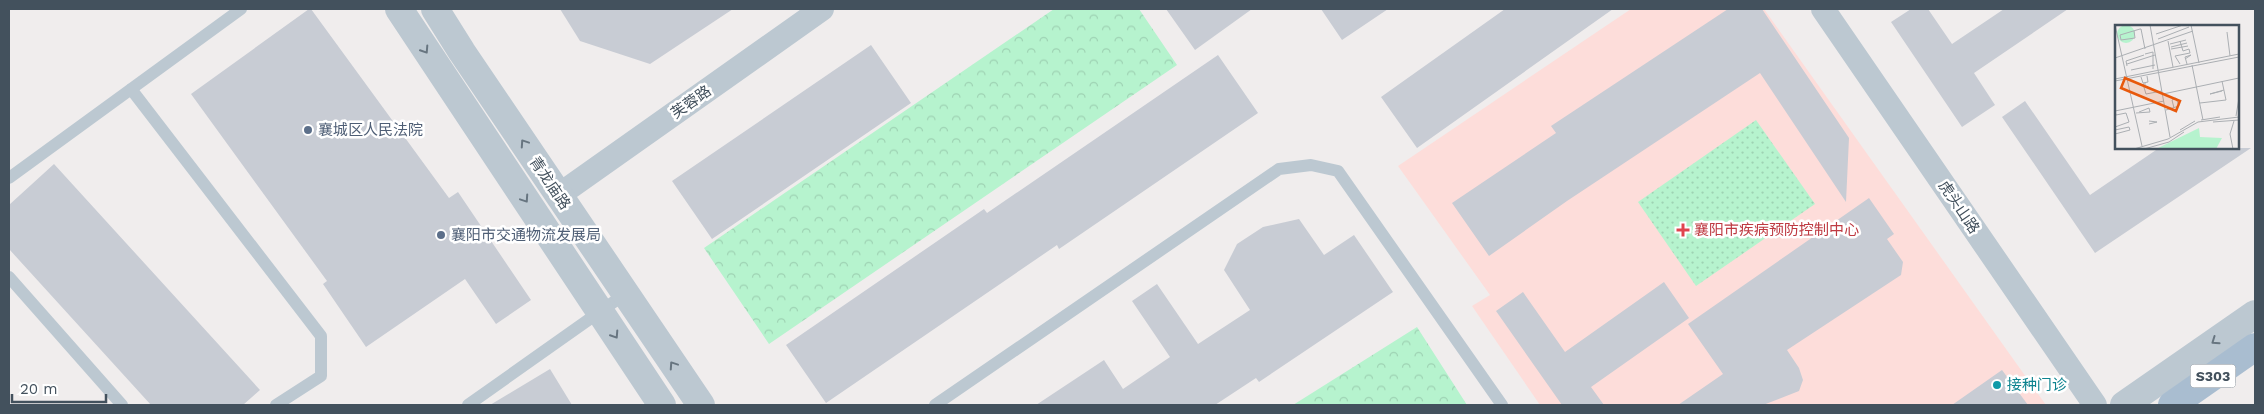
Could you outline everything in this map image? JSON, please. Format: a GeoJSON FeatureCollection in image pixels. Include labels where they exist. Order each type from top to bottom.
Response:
{"type":"FeatureCollection","features":[{"type":"Feature","properties":{"kind":"main road","name":"S303"},"geometry":{"type":"LineString","coordinates":[[2172,405],[2255,347]]}},
{"type":"Feature","properties":{"kind":"street","name":"青龙庙路"},"geometry":{"type":"LineString","coordinates":[[399,9],[662,405]]}},
{"type":"Feature","properties":{"kind":"street","name":"青龙庙路"},"geometry":{"type":"LineString","coordinates":[[435,9],[701,405]]}},
{"type":"Feature","properties":{"kind":"street","name":"芙蓉路"},"geometry":{"type":"LineString","coordinates":[[559,195],[822,9]]}},
{"type":"Feature","properties":{"kind":"street","name":"虎头山路"},"geometry":{"type":"LineString","coordinates":[[1823,9],[2095,405]]}},
{"type":"Feature","properties":{"kind":"street"},"geometry":{"type":"LineString","coordinates":[[2124,405],[2255,314]]}},
{"type":"Feature","properties":{"kind":"lane"},"geometry":{"type":"LineString","coordinates":[[9,178],[241,9]]}},
{"type":"Feature","properties":{"kind":"lane"},"geometry":{"type":"LineString","coordinates":[[131,89],[321,336],[321,376],[276,405]]}},
{"type":"Feature","properties":{"kind":"lane"},"geometry":{"type":"LineString","coordinates":[[936,405],[1279,169],[1310,165],[1338,171],[1502,405]]}},
{"type":"Feature","properties":{"kind":"lane"},"geometry":{"type":"LineString","coordinates":[[9,277],[122,405]]}},
{"type":"Feature","properties":{"kind":"lane"},"geometry":{"type":"LineString","coordinates":[[468,405],[625,294]]}},
{"type":"Feature","properties":{"kind":"shaded area","name":"襄阳市疾病预防控制中心"},"geometry":{"type":"Polygon","coordinates":[[[1631,9],[1764,9],[2046,405],[1540,405],[1472,306],[1490,295],[1398,166],[1631,9]]]}},
{"type":"Feature","properties":{"kind":"green space"},"geometry":{"type":"Polygon","coordinates":[[[1054,9],[1139,9],[1177,65],[769,344],[704,248],[1054,9]]]}},
{"type":"Feature","properties":{"kind":"green space"},"geometry":{"type":"Polygon","coordinates":[[[1756,120],[1815,204],[1696,286],[1638,202],[1756,120]]]}},
{"type":"Feature","properties":{"kind":"green space"},"geometry":{"type":"Polygon","coordinates":[[[1417,327],[1467,405],[1293,405],[1417,327]]]}},
{"type":"Feature","properties":{"kind":"building"},"geometry":{"type":"Polygon","coordinates":[[[311,9],[449,198],[458,192],[531,300],[496,324],[465,279],[366,347],[323,284],[327,281],[191,94],[311,9]]]}},
{"type":"Feature","properties":{"kind":"building"},"geometry":{"type":"Polygon","coordinates":[[[560,9],[733,9],[650,64],[580,41],[560,9]]]}},
{"type":"Feature","properties":{"kind":"building"},"geometry":{"type":"Polygon","coordinates":[[[1166,9],[1252,9],[1195,50],[1166,9]]]}},
{"type":"Feature","properties":{"kind":"building"},"geometry":{"type":"Polygon","coordinates":[[[1321,9],[1388,9],[1342,40],[1321,9]]]}},
{"type":"Feature","properties":{"kind":"building"},"geometry":{"type":"Polygon","coordinates":[[[1505,9],[1613,9],[1417,148],[1381,97],[1505,9]]]}},
{"type":"Feature","properties":{"kind":"building"},"geometry":{"type":"Polygon","coordinates":[[[1728,9],[1762,9],[1849,138],[1846,202],[1760,73],[1567,201],[1489,256],[1452,203],[1556,133],[1551,126],[1728,9]]]}},
{"type":"Feature","properties":{"kind":"building"},"geometry":{"type":"Polygon","coordinates":[[[1911,9],[1928,9],[1952,44],[2004,9],[2068,9],[1974,73],[1995,105],[1962,127],[1891,22],[1911,9]]]}},
{"type":"Feature","properties":{"kind":"building"},"geometry":{"type":"Polygon","coordinates":[[[871,45],[911,103],[712,239],[672,181],[871,45]]]}},
{"type":"Feature","properties":{"kind":"building"},"geometry":{"type":"Polygon","coordinates":[[[1218,55],[1258,113],[1059,249],[1057,245],[826,403],[786,345],[984,209],[987,213],[1218,55]]]}},
{"type":"Feature","properties":{"kind":"building"},"geometry":{"type":"Polygon","coordinates":[[[2025,101],[2090,195],[2158,149],[2251,148],[2095,253],[2002,117],[2025,101]]]}},
{"type":"Feature","properties":{"kind":"building"},"geometry":{"type":"Polygon","coordinates":[[[54,164],[260,390],[243,405],[151,405],[9,249],[9,205],[54,164]]]}},
{"type":"Feature","properties":{"kind":"building"},"geometry":{"type":"Polygon","coordinates":[[[1869,198],[1894,234],[1887,239],[1903,262],[1901,275],[1787,350],[1799,368],[1803,380],[1799,391],[1763,405],[1678,405],[1723,374],[1688,324],[1869,198]]]}},
{"type":"Feature","properties":{"kind":"building"},"geometry":{"type":"Polygon","coordinates":[[[1299,219],[1324,255],[1354,235],[1393,292],[1259,382],[1256,378],[1215,405],[1036,405],[1104,360],[1123,389],[1170,357],[1132,301],[1157,284],[1198,344],[1250,310],[1224,270],[1237,244],[1263,227],[1299,219]]]}},
{"type":"Feature","properties":{"kind":"building"},"geometry":{"type":"Polygon","coordinates":[[[1664,282],[1689,318],[1591,387],[1604,405],[1562,405],[1496,311],[1523,292],[1565,352],[1664,282]]]}},
{"type":"Feature","properties":{"kind":"building"},"geometry":{"type":"Polygon","coordinates":[[[550,369],[572,405],[490,405],[550,369]]]}},
{"type":"Feature","properties":{"kind":"building","name":"接种门诊"},"geometry":{"type":"Polygon","coordinates":[[[2002,370],[2028,405],[1952,405],[2002,370]]]}},
{"type":"Feature","properties":{"kind":"place","name":"襄城区人民法院"},"geometry":{"type":"Point","coordinates":[308,130]}},
{"type":"Feature","properties":{"kind":"place","name":"襄阳市疾病预防控制中心"},"geometry":{"type":"Point","coordinates":[1683,230]}},
{"type":"Feature","properties":{"kind":"place","name":"襄阳市交通物流发展局"},"geometry":{"type":"Point","coordinates":[441,235]}},
{"type":"Feature","properties":{"kind":"place","name":"接种门诊"},"geometry":{"type":"Point","coordinates":[1997,385]}}]}
